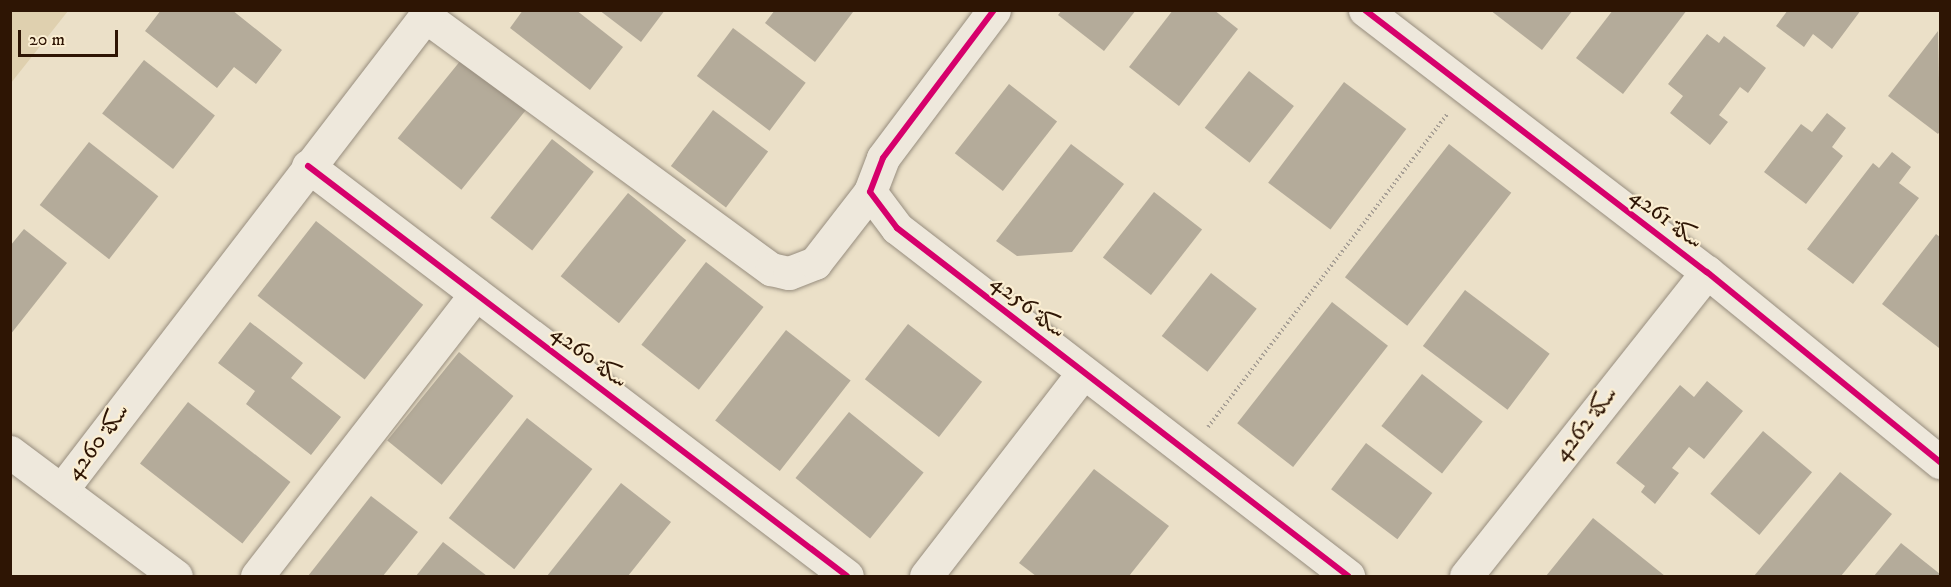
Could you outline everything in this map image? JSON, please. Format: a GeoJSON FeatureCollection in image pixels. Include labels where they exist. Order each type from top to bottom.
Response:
{"type":"FeatureCollection","features":[{"type":"Feature","properties":{"kind":"street"},"geometry":{"type":"LineString","coordinates":[[427,13],[771,269],[789,273],[815,263],[870,192],[883,158],[994,10]]}},
{"type":"Feature","properties":{"kind":"street","name":"سكة 4261"},"geometry":{"type":"LineString","coordinates":[[1365,10],[1707,272],[1941,462]]}},
{"type":"Feature","properties":{"kind":"street","name":"سكة 4260"},"geometry":{"type":"LineString","coordinates":[[63,488],[427,13]]}},
{"type":"Feature","properties":{"kind":"street","name":"سكة 4260"},"geometry":{"type":"LineString","coordinates":[[308,166],[847,576]]}},
{"type":"Feature","properties":{"kind":"street","name":"سكة 4256"},"geometry":{"type":"LineString","coordinates":[[870,192],[897,228],[1348,576]]}},
{"type":"Feature","properties":{"kind":"street","name":"سكة 4262"},"geometry":{"type":"LineString","coordinates":[[1466,576],[1707,272]]}},
{"type":"Feature","properties":{"kind":"street"},"geometry":{"type":"LineString","coordinates":[[257,576],[476,294]]}},
{"type":"Feature","properties":{"kind":"street"},"geometry":{"type":"LineString","coordinates":[[926,576],[1083,373]]}},
{"type":"Feature","properties":{"kind":"street"},"geometry":{"type":"LineString","coordinates":[[10,452],[63,488],[163,573]]}},
{"type":"Feature","properties":{"kind":"path"},"geometry":{"type":"LineString","coordinates":[[1189,452],[1467,89]]}},
{"type":"Feature","properties":{"kind":"shaded area"},"geometry":{"type":"Polygon","coordinates":[[[10,11],[68,11],[11,83],[10,11]]]}},
{"type":"Feature","properties":{"kind":"building"},"geometry":{"type":"Polygon","coordinates":[[[161,10],[232,10],[282,50],[256,84],[234,67],[217,88],[145,31],[161,10]]]}},
{"type":"Feature","properties":{"kind":"building"},"geometry":{"type":"Polygon","coordinates":[[[523,10],[576,10],[623,47],[590,90],[510,28],[523,10]]]}},
{"type":"Feature","properties":{"kind":"building"},"geometry":{"type":"Polygon","coordinates":[[[599,10],[665,10],[641,42],[599,10]]]}},
{"type":"Feature","properties":{"kind":"building"},"geometry":{"type":"Polygon","coordinates":[[[775,10],[850,10],[853,12],[815,62],[765,23],[775,10]]]}},
{"type":"Feature","properties":{"kind":"building"},"geometry":{"type":"Polygon","coordinates":[[[1062,10],[1136,10],[1104,51],[1058,15],[1062,10]]]}},
{"type":"Feature","properties":{"kind":"building"},"geometry":{"type":"Polygon","coordinates":[[[1173,10],[1214,10],[1238,29],[1179,106],[1129,67],[1173,10]]]}},
{"type":"Feature","properties":{"kind":"building"},"geometry":{"type":"Polygon","coordinates":[[[1490,10],[1573,10],[1542,50],[1490,10]]]}},
{"type":"Feature","properties":{"kind":"building"},"geometry":{"type":"Polygon","coordinates":[[[1613,10],[1687,10],[1623,94],[1576,58],[1613,10]]]}},
{"type":"Feature","properties":{"kind":"building"},"geometry":{"type":"Polygon","coordinates":[[[1788,10],[1861,10],[1832,49],[1813,34],[1804,47],[1776,26],[1788,10]]]}},
{"type":"Feature","properties":{"kind":"building"},"geometry":{"type":"Polygon","coordinates":[[[733,28],[806,83],[770,131],[697,76],[733,28]]]}},
{"type":"Feature","properties":{"kind":"building"},"geometry":{"type":"Polygon","coordinates":[[[1938,31],[1940,131],[1938,134],[1888,96],[1938,31]]]}},
{"type":"Feature","properties":{"kind":"building"},"geometry":{"type":"Polygon","coordinates":[[[1707,34],[1719,43],[1724,36],[1766,68],[1748,93],[1740,87],[1719,115],[1728,122],[1710,145],[1670,113],[1683,96],[1668,84],[1707,34]]]}},
{"type":"Feature","properties":{"kind":"building"},"geometry":{"type":"Polygon","coordinates":[[[465,55],[529,107],[461,190],[398,138],[465,55]]]}},
{"type":"Feature","properties":{"kind":"building"},"geometry":{"type":"Polygon","coordinates":[[[144,60],[215,115],[173,169],[102,114],[144,60]]]}},
{"type":"Feature","properties":{"kind":"building"},"geometry":{"type":"Polygon","coordinates":[[[1249,71],[1294,106],[1250,163],[1205,128],[1249,71]]]}},
{"type":"Feature","properties":{"kind":"building"},"geometry":{"type":"Polygon","coordinates":[[[1344,82],[1406,129],[1330,230],[1268,183],[1344,82]]]}},
{"type":"Feature","properties":{"kind":"building"},"geometry":{"type":"Polygon","coordinates":[[[1009,84],[1057,122],[1003,191],[955,153],[1009,84]]]}},
{"type":"Feature","properties":{"kind":"building"},"geometry":{"type":"Polygon","coordinates":[[[713,110],[768,152],[726,207],[671,166],[713,110]]]}},
{"type":"Feature","properties":{"kind":"building"},"geometry":{"type":"Polygon","coordinates":[[[1827,113],[1846,128],[1832,147],[1843,156],[1806,204],[1764,172],[1801,124],[1812,132],[1827,113]]]}},
{"type":"Feature","properties":{"kind":"building"},"geometry":{"type":"Polygon","coordinates":[[[552,139],[594,172],[532,250],[490,218],[552,139]]]}},
{"type":"Feature","properties":{"kind":"building"},"geometry":{"type":"Polygon","coordinates":[[[89,142],[158,196],[109,259],[40,205],[89,142]]]}},
{"type":"Feature","properties":{"kind":"building"},"geometry":{"type":"Polygon","coordinates":[[[1071,144],[1124,184],[1072,252],[1017,256],[996,241],[1071,144]]]}},
{"type":"Feature","properties":{"kind":"building"},"geometry":{"type":"Polygon","coordinates":[[[1449,144],[1511,193],[1407,326],[1345,277],[1449,144]]]}},
{"type":"Feature","properties":{"kind":"building"},"geometry":{"type":"Polygon","coordinates":[[[1892,152],[1911,167],[1899,183],[1919,198],[1853,284],[1807,249],[1873,163],[1879,168],[1892,152]]]}},
{"type":"Feature","properties":{"kind":"building"},"geometry":{"type":"Polygon","coordinates":[[[1154,192],[1202,230],[1151,295],[1103,257],[1154,192]]]}},
{"type":"Feature","properties":{"kind":"building"},"geometry":{"type":"Polygon","coordinates":[[[628,193],[686,240],[619,323],[561,276],[628,193]]]}},
{"type":"Feature","properties":{"kind":"building"},"geometry":{"type":"Polygon","coordinates":[[[316,221],[423,305],[365,380],[258,296],[316,221]]]}},
{"type":"Feature","properties":{"kind":"building"},"geometry":{"type":"Polygon","coordinates":[[[24,229],[67,263],[10,335],[10,246],[24,229]]]}},
{"type":"Feature","properties":{"kind":"building"},"geometry":{"type":"Polygon","coordinates":[[[1936,234],[1940,237],[1939,348],[1882,304],[1936,234]]]}},
{"type":"Feature","properties":{"kind":"building"},"geometry":{"type":"Polygon","coordinates":[[[706,262],[764,307],[699,390],[641,345],[706,262]]]}},
{"type":"Feature","properties":{"kind":"building"},"geometry":{"type":"Polygon","coordinates":[[[1211,273],[1257,309],[1207,372],[1162,336],[1211,273]]]}},
{"type":"Feature","properties":{"kind":"building"},"geometry":{"type":"Polygon","coordinates":[[[1465,290],[1550,354],[1508,410],[1423,346],[1465,290]]]}},
{"type":"Feature","properties":{"kind":"building"},"geometry":{"type":"Polygon","coordinates":[[[1332,302],[1388,346],[1293,467],[1237,423],[1332,302]]]}},
{"type":"Feature","properties":{"kind":"building"},"geometry":{"type":"Polygon","coordinates":[[[250,322],[303,363],[291,378],[341,417],[311,455],[246,404],[255,391],[218,363],[250,322]]]}},
{"type":"Feature","properties":{"kind":"building"},"geometry":{"type":"Polygon","coordinates":[[[908,324],[982,382],[939,437],[865,379],[908,324]]]}},
{"type":"Feature","properties":{"kind":"building"},"geometry":{"type":"Polygon","coordinates":[[[786,330],[851,380],[780,471],[715,421],[786,330]]]}},
{"type":"Feature","properties":{"kind":"building"},"geometry":{"type":"Polygon","coordinates":[[[459,352],[513,396],[442,485],[387,441],[459,352]]]}},
{"type":"Feature","properties":{"kind":"building"},"geometry":{"type":"Polygon","coordinates":[[[1422,374],[1483,421],[1442,473],[1381,426],[1422,374]]]}},
{"type":"Feature","properties":{"kind":"building"},"geometry":{"type":"Polygon","coordinates":[[[1707,381],[1743,411],[1704,459],[1689,447],[1672,468],[1679,473],[1655,504],[1641,492],[1645,486],[1616,463],[1680,385],[1694,397],[1707,381]]]}},
{"type":"Feature","properties":{"kind":"building"},"geometry":{"type":"Polygon","coordinates":[[[188,402],[290,482],[242,544],[140,463],[188,402]]]}},
{"type":"Feature","properties":{"kind":"building"},"geometry":{"type":"Polygon","coordinates":[[[849,412],[924,472],[870,538],[796,478],[849,412]]]}},
{"type":"Feature","properties":{"kind":"building"},"geometry":{"type":"Polygon","coordinates":[[[527,418],[592,469],[514,569],[449,518],[527,418]]]}},
{"type":"Feature","properties":{"kind":"building"},"geometry":{"type":"Polygon","coordinates":[[[1763,431],[1812,472],[1759,535],[1710,494],[1763,431]]]}},
{"type":"Feature","properties":{"kind":"building"},"geometry":{"type":"Polygon","coordinates":[[[1366,443],[1432,493],[1397,539],[1331,489],[1366,443]]]}},
{"type":"Feature","properties":{"kind":"building"},"geometry":{"type":"Polygon","coordinates":[[[1094,469],[1169,526],[1129,576],[1036,576],[1019,563],[1094,469]]]}},
{"type":"Feature","properties":{"kind":"building"},"geometry":{"type":"Polygon","coordinates":[[[1840,472],[1892,514],[1841,576],[1754,576],[1840,472]]]}},
{"type":"Feature","properties":{"kind":"building"},"geometry":{"type":"Polygon","coordinates":[[[621,483],[671,522],[628,576],[547,576],[621,483]]]}},
{"type":"Feature","properties":{"kind":"building"},"geometry":{"type":"Polygon","coordinates":[[[371,496],[418,532],[383,576],[308,576],[371,496]]]}},
{"type":"Feature","properties":{"kind":"building"},"geometry":{"type":"Polygon","coordinates":[[[1593,518],[1665,576],[1546,576],[1593,518]]]}},
{"type":"Feature","properties":{"kind":"building"},"geometry":{"type":"Polygon","coordinates":[[[443,542],[487,576],[416,576],[443,542]]]}},
{"type":"Feature","properties":{"kind":"building"},"geometry":{"type":"Polygon","coordinates":[[[1901,543],[1940,574],[1938,576],[1874,576],[1901,543]]]}},
{"type":"Feature","properties":{"kind":"cycle path"},"geometry":{"type":"LineString","coordinates":[[994,10],[883,158],[870,192],[897,228],[1348,576]]}},
{"type":"Feature","properties":{"kind":"cycle path"},"geometry":{"type":"LineString","coordinates":[[1365,10],[1707,272],[1940,462]]}},
{"type":"Feature","properties":{"kind":"cycle path"},"geometry":{"type":"LineString","coordinates":[[308,166],[847,576]]}}]}
